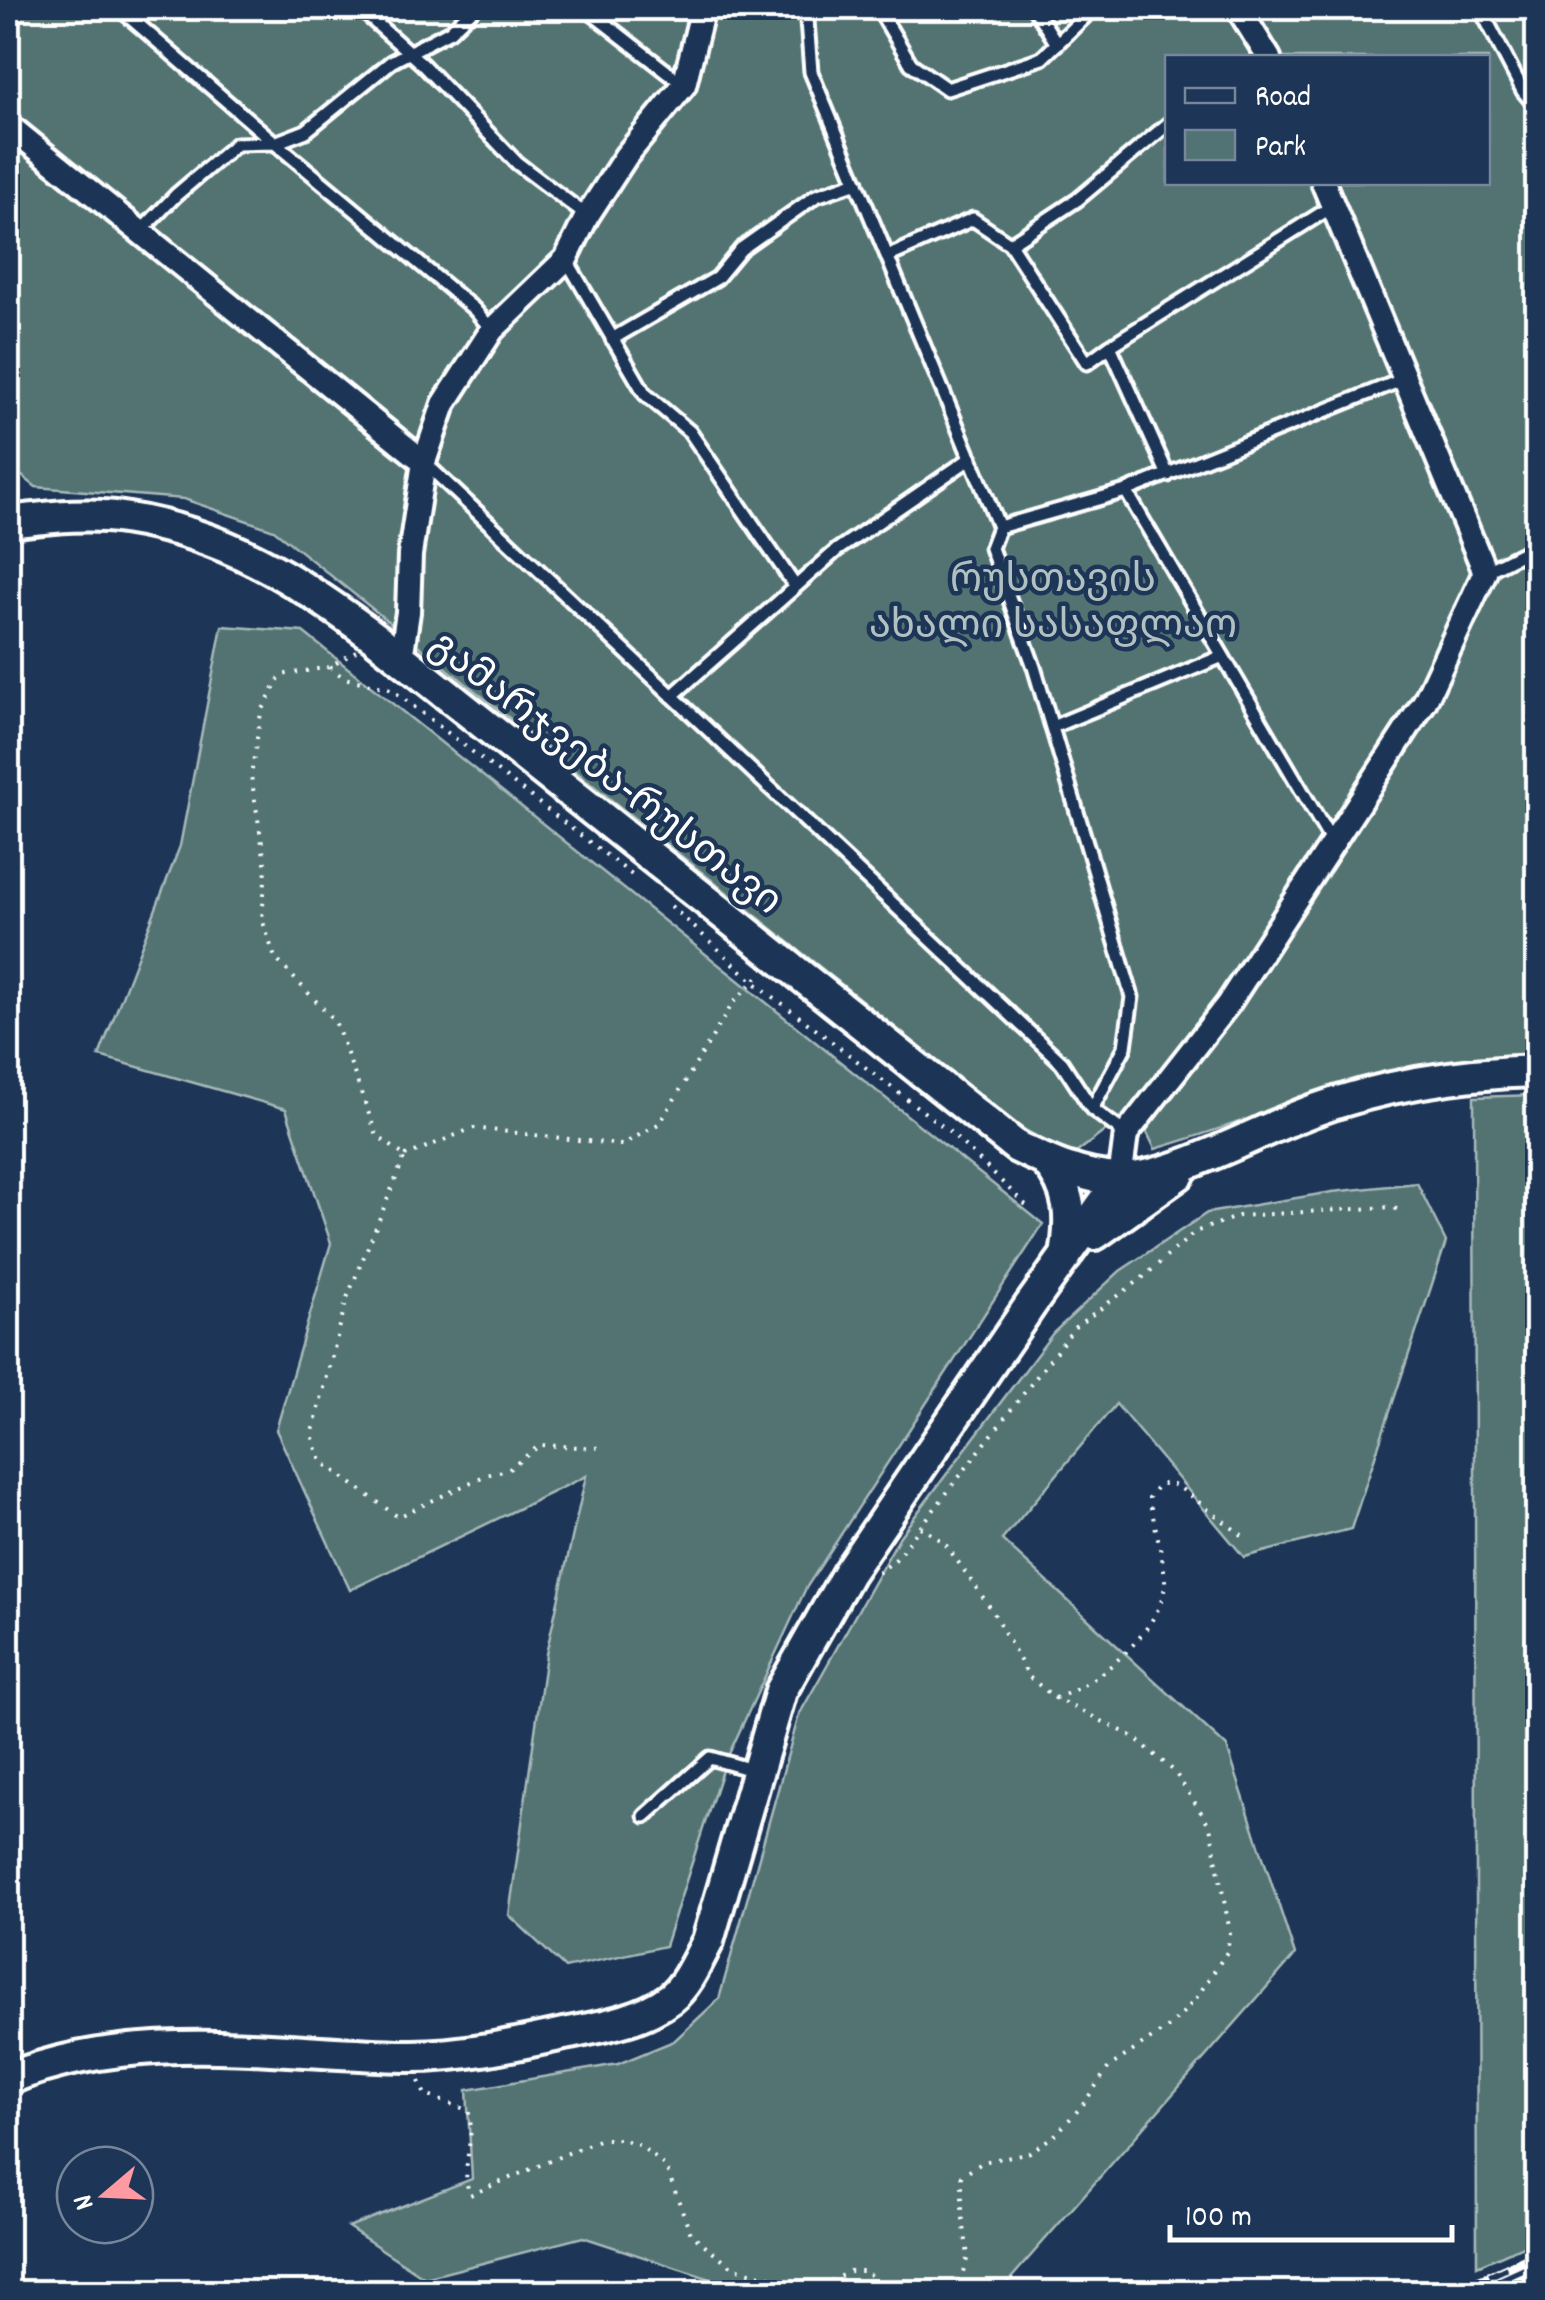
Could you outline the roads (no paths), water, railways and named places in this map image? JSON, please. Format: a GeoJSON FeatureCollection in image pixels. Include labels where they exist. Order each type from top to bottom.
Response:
{"type":"FeatureCollection","features":[{"type":"Feature","properties":{"kind":"main road","name":"გამარჯვება-რუსთავი"},"geometry":{"type":"LineString","coordinates":[[8,522],[70,516],[120,517],[199,537],[272,566],[377,638],[1017,1147],[1078,1173],[1120,1180]]}},
{"type":"Feature","properties":{"kind":"main road"},"geometry":{"type":"LineString","coordinates":[[8,2079],[102,2054],[185,2045],[410,2056],[466,2052],[612,2024],[672,1996],[708,1941],[781,1691],[848,1573],[1030,1304],[1120,1180],[1214,1153],[1314,1110],[1393,1089],[1454,1078],[1538,1071]]}},
{"type":"Feature","properties":{"kind":"main road"},"geometry":{"type":"LineString","coordinates":[[1066,1259],[1108,1223],[1214,1153]]}},
{"type":"Feature","properties":{"kind":"main road"},"geometry":{"type":"LineString","coordinates":[[1046,1161],[1057,1173],[1069,1202],[1072,1221],[1066,1259]]}},
{"type":"Feature","properties":{"kind":"street"},"geometry":{"type":"LineString","coordinates":[[401,659],[410,555],[424,462],[444,404],[492,330],[566,259],[587,216],[626,156],[684,85],[703,8]]}},
{"type":"Feature","properties":{"kind":"street"},"geometry":{"type":"LineString","coordinates":[[1238,8],[1259,53]]}},
{"type":"Feature","properties":{"kind":"street"},"geometry":{"type":"LineString","coordinates":[[8,125],[424,462]]}},
{"type":"Feature","properties":{"kind":"street"},"geometry":{"type":"LineString","coordinates":[[1120,1180],[1126,1134],[1228,1004],[1333,844],[1424,701],[1485,572],[1324,185]]}},
{"type":"Feature","properties":{"kind":"lane"},"geometry":{"type":"LineString","coordinates":[[119,8],[474,309],[492,330]]}},
{"type":"Feature","properties":{"kind":"lane"},"geometry":{"type":"LineString","coordinates":[[359,8],[517,163],[587,216]]}},
{"type":"Feature","properties":{"kind":"lane"},"geometry":{"type":"LineString","coordinates":[[140,232],[176,194],[236,144],[275,143],[306,131],[391,62],[450,30],[474,8]]}},
{"type":"Feature","properties":{"kind":"lane"},"geometry":{"type":"LineString","coordinates":[[586,8],[684,85]]}},
{"type":"Feature","properties":{"kind":"lane"},"geometry":{"type":"LineString","coordinates":[[806,8],[811,72],[999,526],[990,548],[1034,667],[1132,997],[1125,1048],[1092,1109]]}},
{"type":"Feature","properties":{"kind":"lane"},"geometry":{"type":"LineString","coordinates":[[878,8],[911,64],[947,90],[1042,58],[1094,8]]}},
{"type":"Feature","properties":{"kind":"lane"},"geometry":{"type":"LineString","coordinates":[[1034,8],[1057,44]]}},
{"type":"Feature","properties":{"kind":"lane"},"geometry":{"type":"LineString","coordinates":[[1480,8],[1523,91],[1538,109]]}},
{"type":"Feature","properties":{"kind":"lane"},"geometry":{"type":"LineString","coordinates":[[1010,244],[1077,200],[1165,127]]}},
{"type":"Feature","properties":{"kind":"lane"},"geometry":{"type":"LineString","coordinates":[[612,338],[717,278],[741,249],[816,196],[856,182]]}},
{"type":"Feature","properties":{"kind":"lane"},"geometry":{"type":"LineString","coordinates":[[888,257],[974,220],[1010,244],[1087,363],[1333,206]]}},
{"type":"Feature","properties":{"kind":"lane"},"geometry":{"type":"LineString","coordinates":[[566,259],[645,394],[690,432],[795,586]]}},
{"type":"Feature","properties":{"kind":"lane"},"geometry":{"type":"LineString","coordinates":[[1110,346],[1168,475]]}},
{"type":"Feature","properties":{"kind":"lane"},"geometry":{"type":"LineString","coordinates":[[999,526],[1126,491],[1404,379]]}},
{"type":"Feature","properties":{"kind":"lane"},"geometry":{"type":"LineString","coordinates":[[672,696],[837,550],[971,458]]}},
{"type":"Feature","properties":{"kind":"lane"},"geometry":{"type":"LineString","coordinates":[[424,462],[1062,1063],[1092,1109],[1126,1134]]}},
{"type":"Feature","properties":{"kind":"lane"},"geometry":{"type":"LineString","coordinates":[[1126,491],[1333,844]]}},
{"type":"Feature","properties":{"kind":"lane"},"geometry":{"type":"LineString","coordinates":[[1485,572],[1538,546]]}},
{"type":"Feature","properties":{"kind":"lane"},"geometry":{"type":"LineString","coordinates":[[1052,727],[1222,656]]}},
{"type":"Feature","properties":{"kind":"lane"},"geometry":{"type":"LineString","coordinates":[[644,1816],[710,1758],[756,1771]]}},
{"type":"Feature","properties":{"kind":"railway"},"geometry":{"type":"LineString","coordinates":[[1455,2292],[1538,2254]]}},
{"type":"Feature","properties":{"kind":"railway"},"geometry":{"type":"LineString","coordinates":[[1493,2292],[1538,2272]]}},
{"type":"Feature","properties":{"kind":"park label","name":"რუსთავის ახალი სასაფლაო"},"geometry":{"type":"Point","coordinates":[1053,600]}}]}
